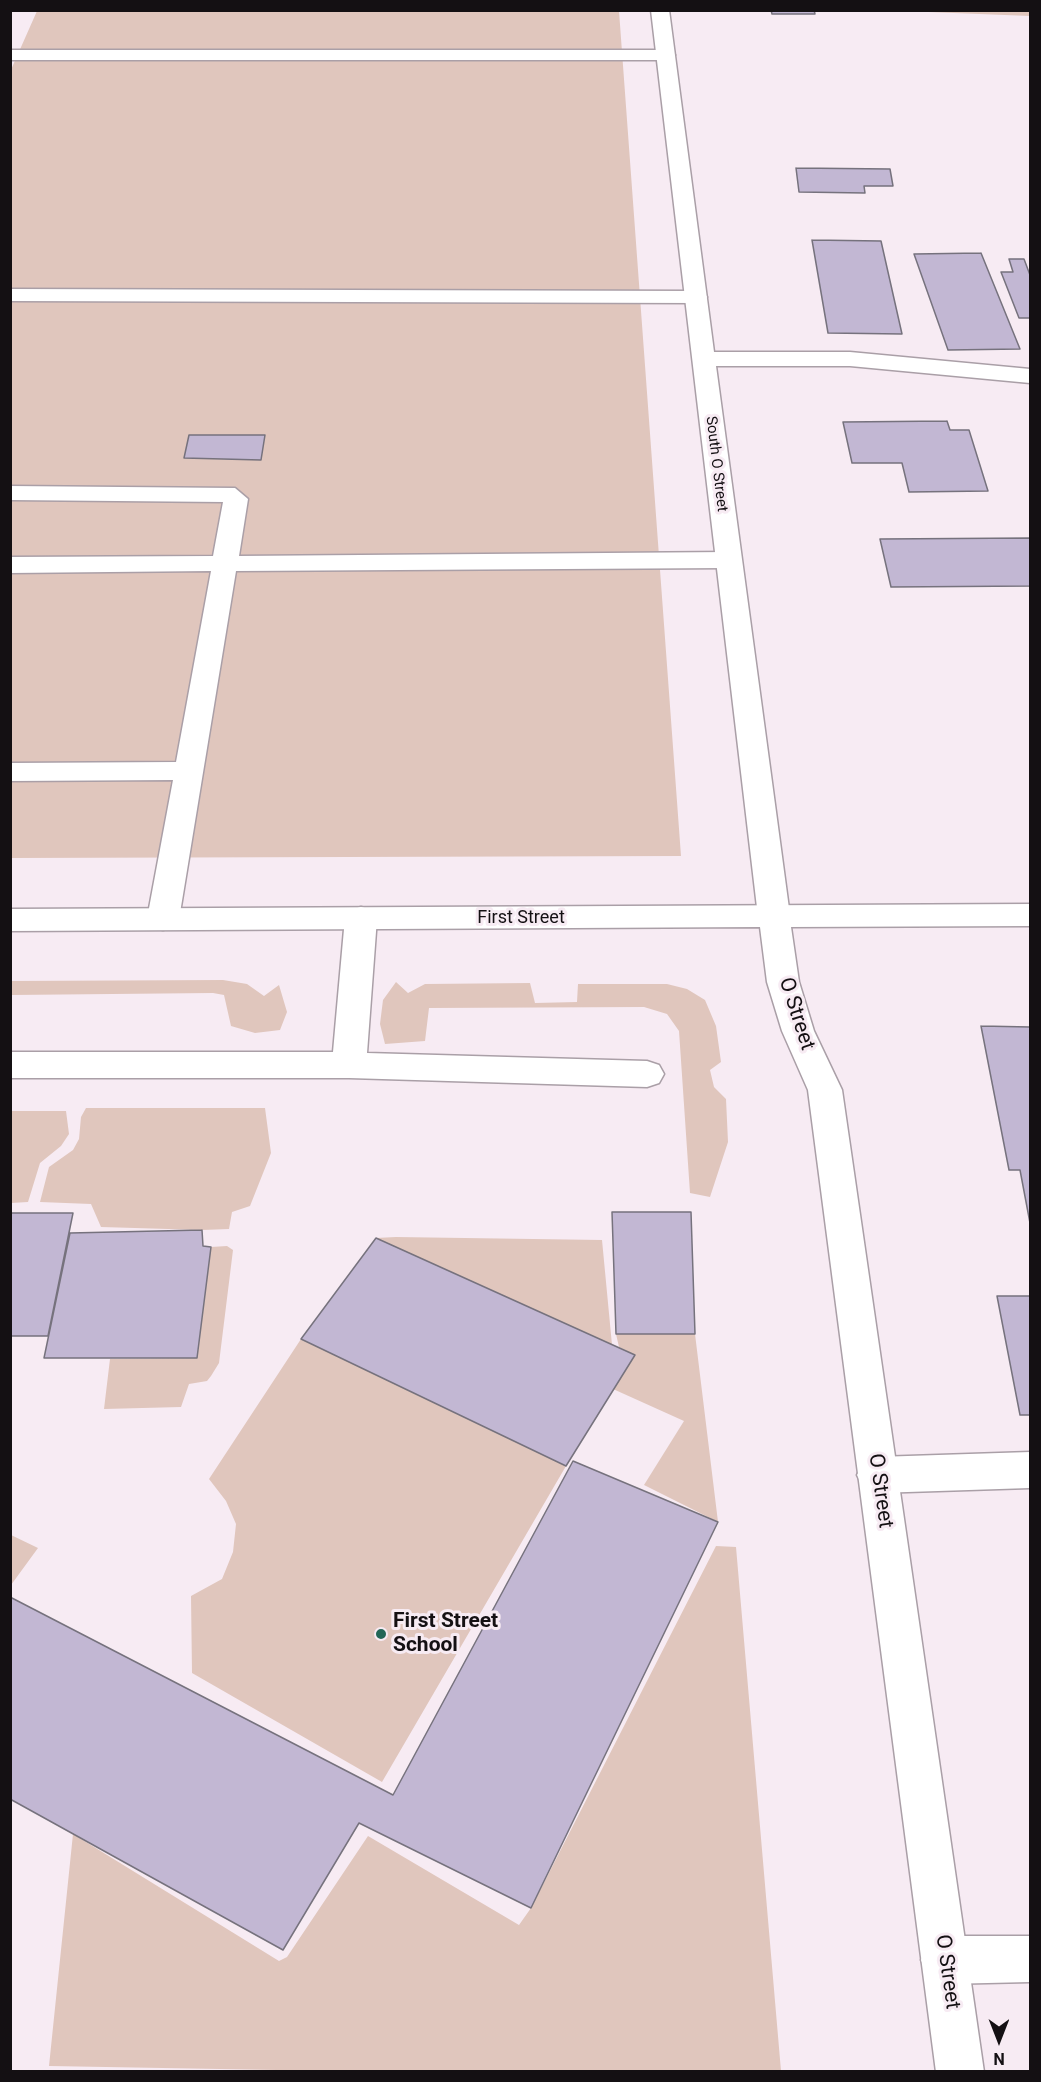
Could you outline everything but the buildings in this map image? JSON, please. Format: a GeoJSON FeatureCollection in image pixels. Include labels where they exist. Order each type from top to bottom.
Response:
{"type":"FeatureCollection","features":[{"type":"Feature","properties":{"kind":"street","name":"South O Street"},"geometry":{"type":"LineString","coordinates":[[660,10],[774,916]]}},
{"type":"Feature","properties":{"kind":"street"},"geometry":{"type":"LineString","coordinates":[[10,54],[666,55]]}},
{"type":"Feature","properties":{"kind":"street"},"geometry":{"type":"LineString","coordinates":[[10,295],[696,297]]}},
{"type":"Feature","properties":{"kind":"street"},"geometry":{"type":"LineString","coordinates":[[704,359],[850,359],[1030,376]]}},
{"type":"Feature","properties":{"kind":"street"},"geometry":{"type":"LineString","coordinates":[[10,493],[234,495],[236,499],[163,919]]}},
{"type":"Feature","properties":{"kind":"street"},"geometry":{"type":"LineString","coordinates":[[10,565],[728,560]]}},
{"type":"Feature","properties":{"kind":"street"},"geometry":{"type":"LineString","coordinates":[[10,772],[189,771]]}},
{"type":"Feature","properties":{"kind":"street","name":"First Street"},"geometry":{"type":"LineString","coordinates":[[10,920],[1030,915]]}},
{"type":"Feature","properties":{"kind":"street","name":"O Street"},"geometry":{"type":"LineString","coordinates":[[774,916],[783,982],[798,1031],[825,1090],[960,2072]]}},
{"type":"Feature","properties":{"kind":"street"},"geometry":{"type":"LineString","coordinates":[[349,1065],[362,918]]}},
{"type":"Feature","properties":{"kind":"street"},"geometry":{"type":"LineString","coordinates":[[10,1065],[349,1065],[647,1074]]}},
{"type":"Feature","properties":{"kind":"street"},"geometry":{"type":"LineString","coordinates":[[877,1475],[1030,1470]]}},
{"type":"Feature","properties":{"kind":"street"},"geometry":{"type":"LineString","coordinates":[[945,1960],[1030,1959]]}},
{"type":"Feature","properties":{"kind":"shaded area"},"geometry":{"type":"Polygon","coordinates":[[[903,10],[1030,10],[1030,16],[903,11],[903,10]]]}},
{"type":"Feature","properties":{"kind":"shaded area"},"geometry":{"type":"Polygon","coordinates":[[[37,11],[619,11],[681,856],[11,858],[10,72],[37,11]]]}},
{"type":"Feature","properties":{"kind":"shaded area"},"geometry":{"type":"Polygon","coordinates":[[[223,980],[247,984],[264,996],[279,985],[287,1012],[280,1030],[255,1033],[231,1026],[224,995],[213,993],[11,995],[11,981],[223,980]]]}},
{"type":"Feature","properties":{"kind":"shaded area"},"geometry":{"type":"Polygon","coordinates":[[[396,982],[408,993],[425,984],[530,983],[535,1003],[577,1002],[578,984],[667,984],[687,989],[705,1000],[716,1026],[721,1062],[710,1070],[714,1087],[726,1099],[728,1142],[710,1197],[690,1193],[679,1031],[667,1014],[644,1007],[429,1008],[425,1041],[385,1044],[380,1024],[383,1000],[396,982]]]}},
{"type":"Feature","properties":{"kind":"shaded area"},"geometry":{"type":"Polygon","coordinates":[[[86,1108],[265,1108],[271,1153],[250,1206],[232,1212],[229,1229],[202,1230],[101,1227],[91,1204],[40,1202],[49,1167],[73,1150],[79,1139],[81,1117],[86,1108]]]}},
{"type":"Feature","properties":{"kind":"shaded area"},"geometry":{"type":"Polygon","coordinates":[[[11,1111],[66,1111],[69,1134],[61,1146],[40,1163],[28,1202],[11,1203],[11,1111]]]}},
{"type":"Feature","properties":{"kind":"shaded area"},"geometry":{"type":"Polygon","coordinates":[[[376,1238],[602,1240],[612,1345],[376,1238]]]}},
{"type":"Feature","properties":{"kind":"shaded area"},"geometry":{"type":"Polygon","coordinates":[[[227,1246],[233,1250],[219,1363],[211,1376],[207,1381],[189,1384],[181,1407],[104,1409],[110,1359],[197,1358],[211,1247],[227,1246]]]}},
{"type":"Feature","properties":{"kind":"shaded area"},"geometry":{"type":"Polygon","coordinates":[[[616,1334],[695,1334],[718,1522],[644,1485],[684,1421],[613,1389],[634,1355],[619,1347],[616,1334]]]}},
{"type":"Feature","properties":{"kind":"shaded area"},"geometry":{"type":"Polygon","coordinates":[[[301,1339],[566,1466],[382,1782],[192,1673],[191,1596],[222,1579],[233,1552],[236,1524],[226,1501],[209,1479],[301,1339]]]}},
{"type":"Feature","properties":{"kind":"shaded area"},"geometry":{"type":"Polygon","coordinates":[[[11,1535],[38,1548],[11,1585],[11,1535]]]}},
{"type":"Feature","properties":{"kind":"shaded area"},"geometry":{"type":"Polygon","coordinates":[[[716,1546],[736,1547],[781,2071],[390,2072],[49,2066],[73,1834],[279,1961],[287,1957],[368,1836],[519,1925],[531,1908],[716,1546]]]}},
{"type":"Feature","properties":{"kind":"place","name":"First Street School"},"geometry":{"type":"Point","coordinates":[381,1634]}}]}
